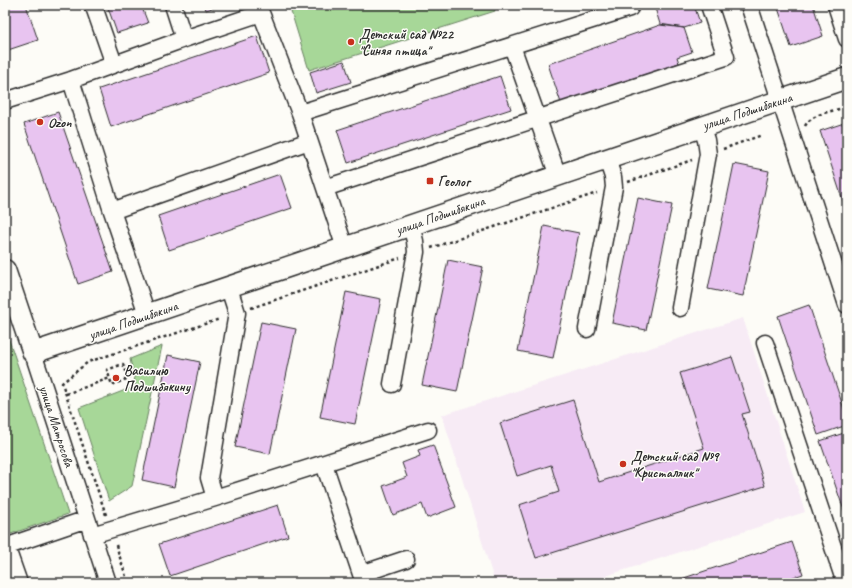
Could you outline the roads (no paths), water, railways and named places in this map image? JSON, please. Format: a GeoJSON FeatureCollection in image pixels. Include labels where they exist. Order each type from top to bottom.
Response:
{"type":"FeatureCollection","features":[{"type":"Feature","properties":{"kind":"main road","name":"улица Подшибякина"},"geometry":{"type":"LineString","coordinates":[[33,353],[229,288],[701,126],[847,78]]}},
{"type":"Feature","properties":{"kind":"main road","name":"улица Матросова"},"geometry":{"type":"LineString","coordinates":[[5,270],[33,353]]}},
{"type":"Feature","properties":{"kind":"street"},"geometry":{"type":"LineString","coordinates":[[92,5],[114,64]]}},
{"type":"Feature","properties":{"kind":"street"},"geometry":{"type":"LineString","coordinates":[[173,5],[184,39]]}},
{"type":"Feature","properties":{"kind":"street"},"geometry":{"type":"LineString","coordinates":[[300,113],[630,8],[629,5]]}},
{"type":"Feature","properties":{"kind":"street"},"geometry":{"type":"LineString","coordinates":[[325,188],[726,57],[709,5]]}},
{"type":"Feature","properties":{"kind":"street"},"geometry":{"type":"LineString","coordinates":[[749,5],[847,305]]}},
{"type":"Feature","properties":{"kind":"street"},"geometry":{"type":"LineString","coordinates":[[836,5],[847,39]]}},
{"type":"Feature","properties":{"kind":"street"},"geometry":{"type":"LineString","coordinates":[[5,101],[71,80],[261,13],[300,113],[345,248]]}},
{"type":"Feature","properties":{"kind":"street"},"geometry":{"type":"LineString","coordinates":[[512,46],[558,176]]}},
{"type":"Feature","properties":{"kind":"street"},"geometry":{"type":"LineString","coordinates":[[71,80],[112,211],[147,314]]}},
{"type":"Feature","properties":{"kind":"street"},"geometry":{"type":"LineString","coordinates":[[680,308],[708,154],[706,140],[701,126]]}},
{"type":"Feature","properties":{"kind":"street"},"geometry":{"type":"LineString","coordinates":[[112,211],[309,141]]}},
{"type":"Feature","properties":{"kind":"street"},"geometry":{"type":"LineString","coordinates":[[587,329],[614,187],[613,177],[607,159]]}},
{"type":"Feature","properties":{"kind":"street"},"geometry":{"type":"LineString","coordinates":[[392,384],[416,252],[415,241],[410,225]]}},
{"type":"Feature","properties":{"kind":"street"},"geometry":{"type":"LineString","coordinates":[[216,498],[209,478],[236,313],[229,288]]}},
{"type":"Feature","properties":{"kind":"street"},"geometry":{"type":"LineString","coordinates":[[765,343],[844,583]]}},
{"type":"Feature","properties":{"kind":"street","name":"улица Матросова"},"geometry":{"type":"LineString","coordinates":[[33,353],[108,583]]}},
{"type":"Feature","properties":{"kind":"street"},"geometry":{"type":"LineString","coordinates":[[92,535],[216,498],[428,430]]}},
{"type":"Feature","properties":{"kind":"street"},"geometry":{"type":"LineString","coordinates":[[324,464],[362,578],[406,559]]}},
{"type":"Feature","properties":{"kind":"street"},"geometry":{"type":"LineString","coordinates":[[19,583],[6,546],[87,519]]}},
{"type":"Feature","properties":{"kind":"place","name":"Детский сад №22 \"Синяя птица\""},"geometry":{"type":"Point","coordinates":[351,42]}},
{"type":"Feature","properties":{"kind":"place","name":"Ozon"},"geometry":{"type":"Point","coordinates":[40,122]}},
{"type":"Feature","properties":{"kind":"place","name":"Геолог"},"geometry":{"type":"Point","coordinates":[430,181]}},
{"type":"Feature","properties":{"kind":"place","name":"Василию Подшибякину"},"geometry":{"type":"Point","coordinates":[116,378]}},
{"type":"Feature","properties":{"kind":"place","name":"Детский сад №9 \"Кристаллик\""},"geometry":{"type":"Point","coordinates":[623,464]}}]}
